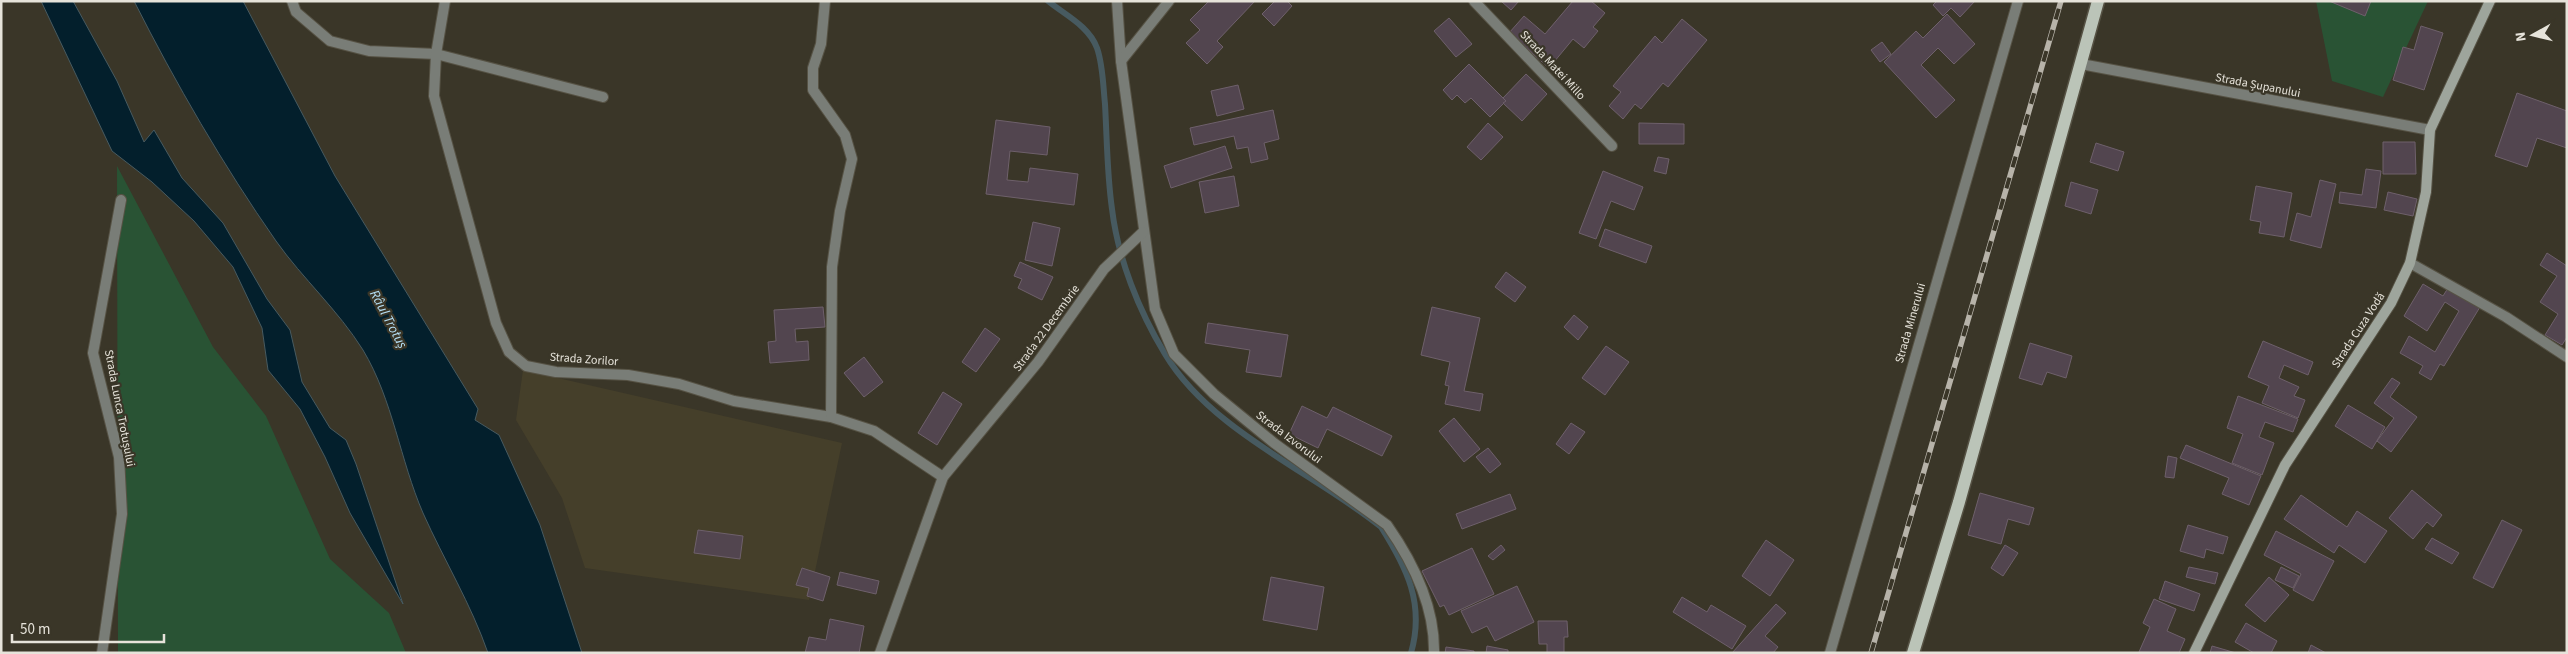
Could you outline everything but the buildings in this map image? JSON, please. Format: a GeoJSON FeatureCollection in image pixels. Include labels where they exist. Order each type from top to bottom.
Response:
{"type":"FeatureCollection","features":[{"type":"Feature","properties":{"kind":"main road"},"geometry":{"type":"LineString","coordinates":[[1913,653],[1959,502],[2098,1]]}},
{"type":"Feature","properties":{"kind":"street"},"geometry":{"type":"LineString","coordinates":[[292,1],[296,12],[330,41],[370,51],[436,54],[603,97]]}},
{"type":"Feature","properties":{"kind":"street","name":"Strada Zorilor"},"geometry":{"type":"LineString","coordinates":[[445,1],[436,54],[434,96],[496,323],[509,352],[526,366],[556,372],[628,374],[679,384],[734,401],[831,417],[874,431],[943,478]]}},
{"type":"Feature","properties":{"kind":"street"},"geometry":{"type":"LineString","coordinates":[[825,1],[821,44],[813,68],[813,90],[845,135],[852,159],[840,211],[832,267],[831,417]]}},
{"type":"Feature","properties":{"kind":"street"},"geometry":{"type":"LineString","coordinates":[[1117,1],[1121,61],[1143,232]]}},
{"type":"Feature","properties":{"kind":"street"},"geometry":{"type":"LineString","coordinates":[[1121,61],[1169,1]]}},
{"type":"Feature","properties":{"kind":"street","name":"Strada Matei Millo"},"geometry":{"type":"LineString","coordinates":[[1474,1],[1612,146]]}},
{"type":"Feature","properties":{"kind":"street","name":"Strada Minerului"},"geometry":{"type":"LineString","coordinates":[[1830,653],[2018,1]]}},
{"type":"Feature","properties":{"kind":"street","name":"Strada Cuza Vodă"},"geometry":{"type":"LineString","coordinates":[[2194,653],[2285,465],[2391,303],[2410,263],[2426,192],[2430,130],[2490,1]]}},
{"type":"Feature","properties":{"kind":"street","name":"Strada Șupanului"},"geometry":{"type":"LineString","coordinates":[[2081,64],[2430,130]]}},
{"type":"Feature","properties":{"kind":"street","name":"Strada Lunca Trotușului"},"geometry":{"type":"LineString","coordinates":[[102,653],[122,514],[119,457],[94,353],[121,200]]}},
{"type":"Feature","properties":{"kind":"street","name":"Strada 22 Decembrie"},"geometry":{"type":"LineString","coordinates":[[880,653],[943,478],[1038,362],[1104,269],[1143,232]]}},
{"type":"Feature","properties":{"kind":"street","name":"Strada Izvorului"},"geometry":{"type":"LineString","coordinates":[[1143,232],[1155,309],[1174,354],[1214,394],[1274,443],[1388,525],[1400,544],[1425,596],[1435,633],[1434,653]]}},
{"type":"Feature","properties":{"kind":"street"},"geometry":{"type":"LineString","coordinates":[[2410,263],[2506,317],[2567,357]]}},
{"type":"Feature","properties":{"kind":"shaded area"},"geometry":{"type":"Polygon","coordinates":[[[523,370],[842,443],[809,600],[585,568],[562,498],[516,420],[523,370]]]}},
{"type":"Feature","properties":{"kind":"green space"},"geometry":{"type":"Polygon","coordinates":[[[2316,1],[2428,1],[2383,97],[2332,81],[2316,1]]]}},
{"type":"Feature","properties":{"kind":"green space"},"geometry":{"type":"Polygon","coordinates":[[[117,166],[213,347],[266,416],[330,559],[389,613],[406,653],[118,653],[117,166]]]}},
{"type":"Feature","properties":{"kind":"water"},"geometry":{"type":"Polygon","coordinates":[[[41,1],[73,1],[117,81],[144,142],[154,130],[182,178],[223,223],[267,299],[290,330],[302,382],[330,428],[346,440],[356,464],[403,604],[350,513],[325,457],[300,409],[268,370],[262,328],[233,267],[194,221],[152,182],[112,151],[41,1]]]}},
{"type":"Feature","properties":{"kind":"water","name":"Râul Trotuș"},"geometry":{"type":"Polygon","coordinates":[[[134,1],[243,1],[335,176],[478,409],[475,420],[499,435],[540,525],[582,653],[488,653],[474,617],[423,513],[382,389],[363,350],[343,321],[286,255],[256,212],[201,124],[166,63],[134,1]]]}},
{"type":"Feature","properties":{"kind":"waterway"},"geometry":{"type":"LineString","coordinates":[[1048,1],[1082,27],[1097,48],[1105,104],[1109,183],[1119,247],[1138,302],[1165,354],[1185,381],[1209,406],[1236,428],[1381,527],[1406,572],[1415,602],[1415,635],[1411,653]]}},
{"type":"Feature","properties":{"kind":"railway"},"geometry":{"type":"LineString","coordinates":[[1871,653],[2061,1]]}}]}
